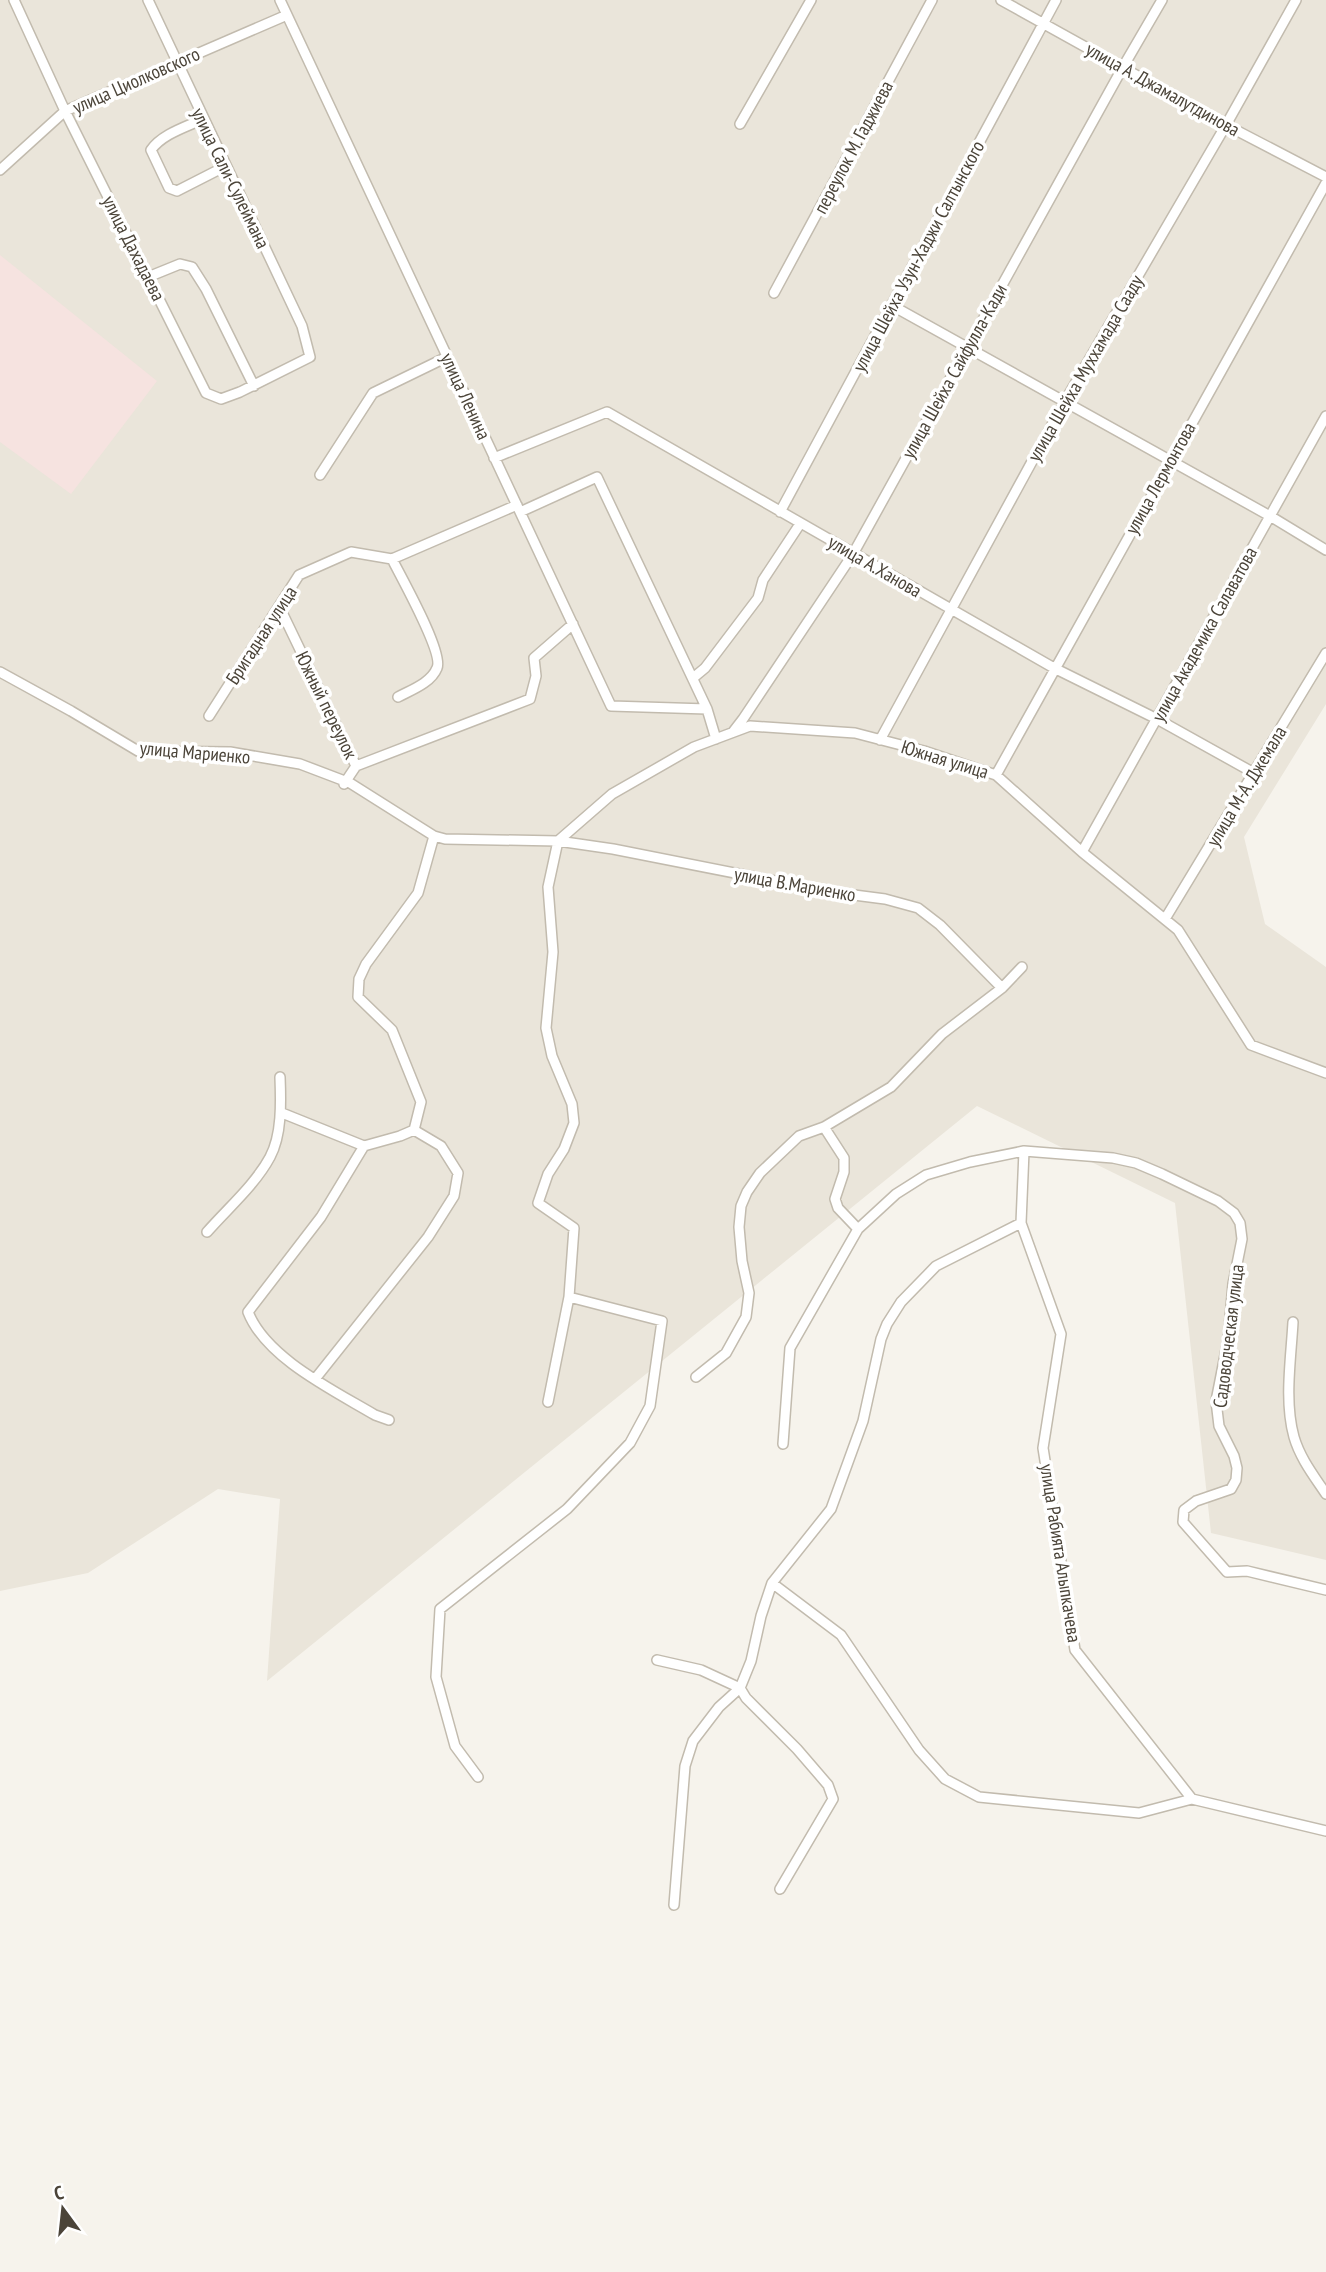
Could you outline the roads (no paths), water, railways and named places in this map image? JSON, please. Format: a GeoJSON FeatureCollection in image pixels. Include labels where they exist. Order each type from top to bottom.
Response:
{"type":"FeatureCollection","features":[{"type":"Feature","properties":{"kind":"street","name":"улица Дахадаева"},"geometry":{"type":"LineString","coordinates":[[14,0],[65,111],[206,393],[221,399],[254,386],[310,357]]}},
{"type":"Feature","properties":{"kind":"street","name":"улица Сали-Сулеймана"},"geometry":{"type":"LineString","coordinates":[[148,0],[302,326],[310,357]]}},
{"type":"Feature","properties":{"kind":"street","name":"улица Ленина"},"geometry":{"type":"LineString","coordinates":[[280,0],[611,706],[707,709]]}},
{"type":"Feature","properties":{"kind":"street"},"geometry":{"type":"LineString","coordinates":[[740,124],[811,0]]}},
{"type":"Feature","properties":{"kind":"street","name":"переулок М. Гаджиева"},"geometry":{"type":"LineString","coordinates":[[774,293],[932,0]]}},
{"type":"Feature","properties":{"kind":"street","name":"улица А. Джамалутдинова"},"geometry":{"type":"LineString","coordinates":[[1001,0],[1226,125],[1326,177]]}},
{"type":"Feature","properties":{"kind":"street","name":"улица Шейха Узун-Хаджи Салтынского"},"geometry":{"type":"LineString","coordinates":[[780,512],[1056,0]]}},
{"type":"Feature","properties":{"kind":"street","name":"улица Шейха Сайфулла-Кади"},"geometry":{"type":"LineString","coordinates":[[732,733],[853,554],[1162,0]]}},
{"type":"Feature","properties":{"kind":"street","name":"улица Шейха Муххамада Сааду"},"geometry":{"type":"LineString","coordinates":[[880,740],[1065,401],[1296,0]]}},
{"type":"Feature","properties":{"kind":"street","name":"улица Циолковского"},"geometry":{"type":"LineString","coordinates":[[0,170],[65,111],[286,15]]}},
{"type":"Feature","properties":{"kind":"street"},"geometry":{"type":"LineString","coordinates":[[203,119],[173,133],[150,149],[169,188],[177,191],[226,166]]}},
{"type":"Feature","properties":{"kind":"street","name":"улица Лермонтова"},"geometry":{"type":"LineString","coordinates":[[996,775],[1326,183]]}},
{"type":"Feature","properties":{"kind":"street"},"geometry":{"type":"LineString","coordinates":[[148,277],[180,264],[192,267],[206,289],[254,386]]}},
{"type":"Feature","properties":{"kind":"street"},"geometry":{"type":"LineString","coordinates":[[891,305],[1171,460],[1326,550]]}},
{"type":"Feature","properties":{"kind":"street"},"geometry":{"type":"LineString","coordinates":[[320,475],[373,393],[447,358]]}},
{"type":"Feature","properties":{"kind":"street","name":"улица А.Ханова"},"geometry":{"type":"LineString","coordinates":[[494,457],[607,412],[1054,668],[1157,719],[1254,773]]}},
{"type":"Feature","properties":{"kind":"street","name":"улица Академика Салаватова"},"geometry":{"type":"LineString","coordinates":[[1082,852],[1326,416]]}},
{"type":"Feature","properties":{"kind":"street"},"geometry":{"type":"LineString","coordinates":[[398,697],[430,679],[439,662],[434,644],[392,559],[597,477],[707,709],[716,739]]}},
{"type":"Feature","properties":{"kind":"street"},"geometry":{"type":"LineString","coordinates":[[692,678],[705,668],[758,598],[763,580],[800,524]]}},
{"type":"Feature","properties":{"kind":"street","name":"Бригадная улица"},"geometry":{"type":"LineString","coordinates":[[209,716],[299,575],[351,552],[392,559]]}},
{"type":"Feature","properties":{"kind":"street","name":"Южный переулок"},"geometry":{"type":"LineString","coordinates":[[279,606],[356,766]]}},
{"type":"Feature","properties":{"kind":"street"},"geometry":{"type":"LineString","coordinates":[[345,783],[356,766],[530,699],[536,676],[534,658],[573,624]]}},
{"type":"Feature","properties":{"kind":"street","name":"улица М-А. Джемала"},"geometry":{"type":"LineString","coordinates":[[1165,919],[1326,653]]}},
{"type":"Feature","properties":{"kind":"street","name":"улица Мариенко"},"geometry":{"type":"LineString","coordinates":[[0,672],[138,751],[230,752],[300,764],[345,783],[435,836],[445,839],[558,841]]}},
{"type":"Feature","properties":{"kind":"street","name":"Южная улица"},"geometry":{"type":"LineString","coordinates":[[558,841],[612,794],[694,747],[750,726],[855,733],[924,751],[996,775],[1082,852],[1178,929],[1251,1045],[1326,1073]]}},
{"type":"Feature","properties":{"kind":"street"},"geometry":{"type":"LineString","coordinates":[[414,1130],[421,1102],[392,1030],[358,997],[359,979],[366,964],[418,893],[435,836]]}},
{"type":"Feature","properties":{"kind":"street"},"geometry":{"type":"LineString","coordinates":[[548,1402],[569,1297],[574,1228],[538,1203],[548,1174],[565,1149],[574,1123],[572,1104],[552,1056],[546,1028],[553,953],[548,887],[558,841]]}},
{"type":"Feature","properties":{"kind":"street","name":"улица В.Мариенко"},"geometry":{"type":"LineString","coordinates":[[558,841],[613,849],[831,892],[885,899],[918,908],[940,925],[1002,988]]}},
{"type":"Feature","properties":{"kind":"street"},"geometry":{"type":"LineString","coordinates":[[696,1377],[726,1353],[746,1317],[749,1293],[742,1261],[739,1227],[741,1206],[760,1173],[799,1136],[824,1127],[891,1087],[942,1034],[1002,988],[1022,967]]}},
{"type":"Feature","properties":{"kind":"street"},"geometry":{"type":"LineString","coordinates":[[207,1232],[271,1155],[282,1113],[280,1077]]}},
{"type":"Feature","properties":{"kind":"street"},"geometry":{"type":"LineString","coordinates":[[282,1113],[364,1146],[414,1130]]}},
{"type":"Feature","properties":{"kind":"street"},"geometry":{"type":"LineString","coordinates":[[824,1127],[845,1158],[844,1172],[835,1199],[838,1208],[858,1229]]}},
{"type":"Feature","properties":{"kind":"street"},"geometry":{"type":"LineString","coordinates":[[315,1379],[428,1237],[454,1196],[458,1173],[441,1146],[414,1130]]}},
{"type":"Feature","properties":{"kind":"street"},"geometry":{"type":"LineString","coordinates":[[364,1146],[321,1217],[247,1312],[252,1323],[291,1365],[374,1415],[389,1420]]}},
{"type":"Feature","properties":{"kind":"street"},"geometry":{"type":"LineString","coordinates":[[674,1905],[685,1766],[693,1741],[719,1707],[740,1688],[751,1661],[772,1583],[831,1509],[863,1421],[881,1339],[901,1302],[936,1266],[1021,1223],[1024,1151]]}},
{"type":"Feature","properties":{"kind":"street","name":"Садоводческая улица"},"geometry":{"type":"LineString","coordinates":[[783,1444],[790,1348],[858,1229],[896,1194],[926,1175],[970,1162],[1024,1151],[1113,1158],[1136,1163],[1218,1201],[1234,1213],[1240,1223],[1242,1239],[1233,1284],[1228,1340],[1216,1401],[1219,1426],[1234,1456],[1236,1480],[1231,1489],[1196,1501],[1184,1510],[1184,1522],[1227,1572],[1247,1571],[1326,1590]]}},
{"type":"Feature","properties":{"kind":"street","name":"улица Рабията Алыпкачева"},"geometry":{"type":"LineString","coordinates":[[1021,1223],[1061,1334],[1044,1447],[1075,1650],[1192,1799]]}},
{"type":"Feature","properties":{"kind":"street"},"geometry":{"type":"LineString","coordinates":[[478,1777],[456,1746],[436,1677],[440,1609],[567,1509],[630,1443],[650,1406],[662,1321],[569,1297]]}},
{"type":"Feature","properties":{"kind":"street"},"geometry":{"type":"LineString","coordinates":[[1293,1322],[1290,1373],[1292,1427],[1303,1460],[1326,1494]]}},
{"type":"Feature","properties":{"kind":"street"},"geometry":{"type":"LineString","coordinates":[[772,1583],[841,1635],[919,1751],[945,1779],[979,1797],[1139,1813],[1192,1799],[1326,1831]]}},
{"type":"Feature","properties":{"kind":"street"},"geometry":{"type":"LineString","coordinates":[[657,1660],[701,1670],[740,1688],[746,1698],[797,1749],[828,1785],[833,1798],[780,1889]]}}]}
